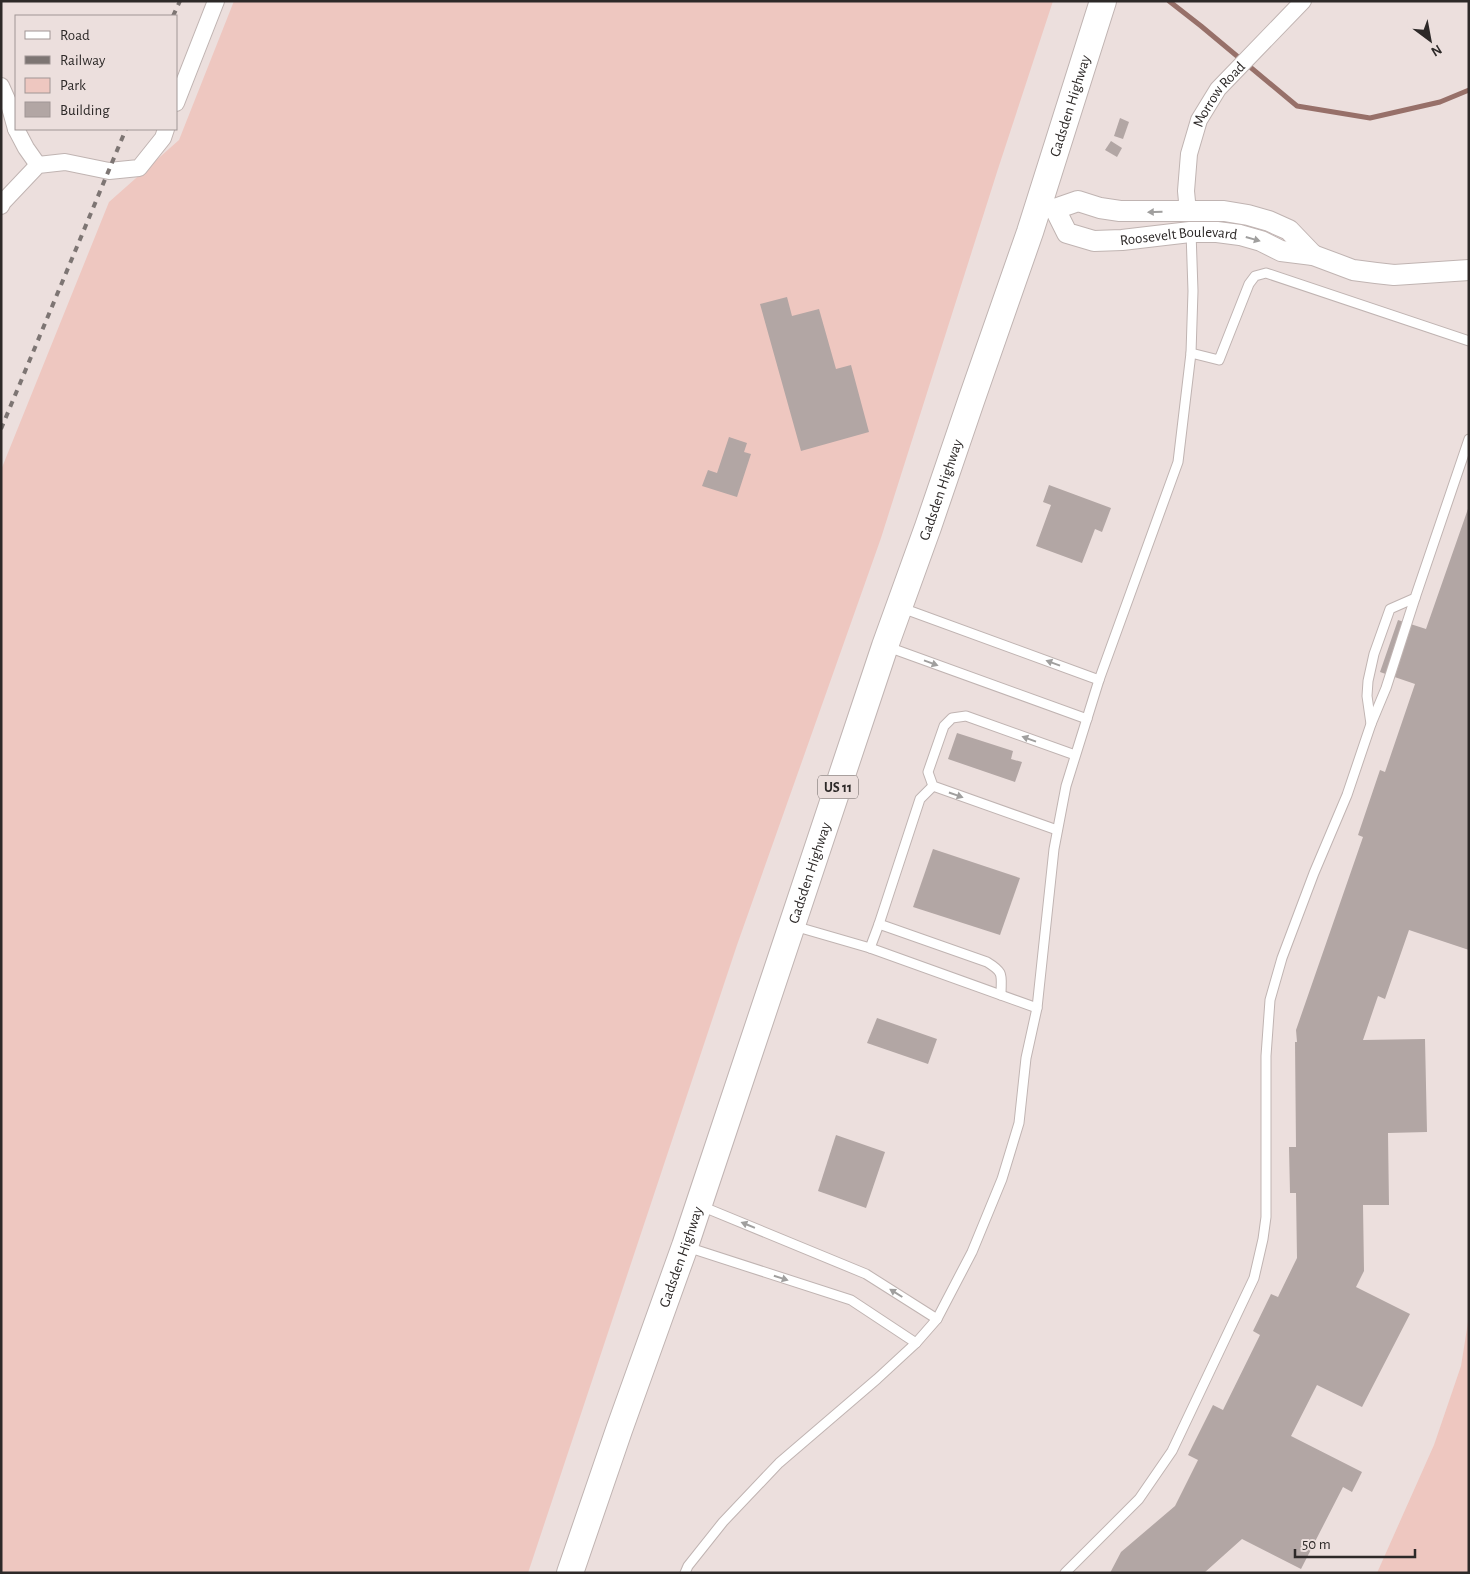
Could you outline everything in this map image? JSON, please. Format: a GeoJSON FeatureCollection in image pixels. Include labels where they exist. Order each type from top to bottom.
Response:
{"type":"FeatureCollection","features":[{"type":"Feature","properties":{"kind":"main road","name":"Gadsden Highway"},"geometry":{"type":"LineString","coordinates":[[570,1573],[685,1246],[885,646],[1047,207],[1103,1]]}},
{"type":"Feature","properties":{"kind":"street"},"geometry":{"type":"LineString","coordinates":[[178,98],[216,1]]}},
{"type":"Feature","properties":{"kind":"street","name":"Morrow Road"},"geometry":{"type":"LineString","coordinates":[[1188,212],[1186,192],[1189,154],[1199,120],[1218,89],[1303,1]]}},
{"type":"Feature","properties":{"kind":"street"},"geometry":{"type":"LineString","coordinates":[[1,86],[9,104],[15,125]]}},
{"type":"Feature","properties":{"kind":"street"},"geometry":{"type":"LineString","coordinates":[[17,130],[38,166]]}},
{"type":"Feature","properties":{"kind":"street"},"geometry":{"type":"LineString","coordinates":[[1,206],[38,166],[65,162],[109,171],[139,168],[163,138],[166,130]]}},
{"type":"Feature","properties":{"kind":"street","name":"Roosevelt Boulevard"},"geometry":{"type":"LineString","coordinates":[[1313,255],[1288,230],[1269,221],[1248,215],[1224,211],[1120,212],[1078,201],[1047,207],[1067,233],[1094,241],[1122,240],[1190,232],[1217,232],[1240,235],[1261,241],[1281,250],[1313,255],[1353,270],[1394,275],[1469,270]]}},
{"type":"Feature","properties":{"kind":"lane"},"geometry":{"type":"LineString","coordinates":[[685,1573],[688,1566],[723,1522],[779,1463],[877,1379],[916,1343],[937,1319],[972,1252],[1002,1179],[1019,1123],[1026,1058],[1037,1008],[1054,849],[1066,786],[1099,680],[1178,462],[1191,353],[1193,291],[1190,232]]}},
{"type":"Feature","properties":{"kind":"lane"},"geometry":{"type":"LineString","coordinates":[[1191,353],[1220,360],[1249,284],[1255,276],[1266,273],[1469,341]]}},
{"type":"Feature","properties":{"kind":"lane"},"geometry":{"type":"LineString","coordinates":[[1065,1573],[1139,1499],[1172,1451],[1254,1278],[1263,1240],[1266,1216],[1266,1056],[1270,1000],[1282,958],[1340,811],[1370,724],[1386,688],[1469,439]]}},
{"type":"Feature","properties":{"kind":"lane"},"geometry":{"type":"LineString","coordinates":[[1370,724],[1368,681],[1374,654],[1390,609],[1415,598]]}},
{"type":"Feature","properties":{"kind":"lane"},"geometry":{"type":"LineString","coordinates":[[900,607],[1099,680]]}},
{"type":"Feature","properties":{"kind":"lane"},"geometry":{"type":"LineString","coordinates":[[885,646],[1087,719]]}},
{"type":"Feature","properties":{"kind":"lane"},"geometry":{"type":"LineString","coordinates":[[933,786],[928,772],[944,726],[952,718],[966,716],[1075,755]]}},
{"type":"Feature","properties":{"kind":"lane"},"geometry":{"type":"LineString","coordinates":[[870,948],[920,799],[933,786]]}},
{"type":"Feature","properties":{"kind":"lane"},"geometry":{"type":"LineString","coordinates":[[933,786],[1057,830]]}},
{"type":"Feature","properties":{"kind":"lane"},"geometry":{"type":"LineString","coordinates":[[879,924],[987,962],[998,969],[1002,975],[1001,995]]}},
{"type":"Feature","properties":{"kind":"lane"},"geometry":{"type":"LineString","coordinates":[[792,925],[870,948],[1037,1008]]}},
{"type":"Feature","properties":{"kind":"lane"},"geometry":{"type":"LineString","coordinates":[[698,1205],[866,1274],[937,1319]]}},
{"type":"Feature","properties":{"kind":"lane"},"geometry":{"type":"LineString","coordinates":[[685,1246],[851,1300],[916,1343]]}},
{"type":"Feature","properties":{"kind":"green space"},"geometry":{"type":"Polygon","coordinates":[[[234,1],[1053,1],[881,538],[737,945],[528,1573],[1,1573],[1,470],[109,202],[179,140],[234,1]]]}},
{"type":"Feature","properties":{"kind":"green space"},"geometry":{"type":"Polygon","coordinates":[[[1469,1316],[1469,1573],[1377,1573],[1434,1445],[1461,1366],[1469,1316]]]}},
{"type":"Feature","properties":{"kind":"building"},"geometry":{"type":"Polygon","coordinates":[[[1120,118],[1129,122],[1123,139],[1114,136],[1120,118]]]}},
{"type":"Feature","properties":{"kind":"building"},"geometry":{"type":"Polygon","coordinates":[[[1111,141],[1122,148],[1117,157],[1105,150],[1111,141]]]}},
{"type":"Feature","properties":{"kind":"building"},"geometry":{"type":"Polygon","coordinates":[[[787,297],[792,316],[819,309],[836,369],[851,365],[869,432],[801,451],[760,304],[787,297]]]}},
{"type":"Feature","properties":{"kind":"building"},"geometry":{"type":"Polygon","coordinates":[[[729,437],[747,443],[744,452],[751,454],[737,497],[702,486],[708,470],[717,473],[729,437]]]}},
{"type":"Feature","properties":{"kind":"building"},"geometry":{"type":"Polygon","coordinates":[[[1049,485],[1111,508],[1102,532],[1095,529],[1082,563],[1036,546],[1051,505],[1043,502],[1049,485]]]}},
{"type":"Feature","properties":{"kind":"building"},"geometry":{"type":"Polygon","coordinates":[[[1469,506],[1469,950],[1409,930],[1385,999],[1378,996],[1363,1040],[1425,1039],[1427,1132],[1388,1133],[1389,1205],[1363,1205],[1364,1271],[1356,1287],[1410,1314],[1362,1407],[1317,1385],[1291,1436],[1362,1472],[1352,1492],[1343,1487],[1301,1569],[1242,1539],[1204,1573],[1110,1573],[1121,1552],[1175,1506],[1198,1460],[1188,1455],[1213,1405],[1223,1410],[1260,1335],[1253,1331],[1271,1294],[1278,1297],[1297,1258],[1296,1193],[1290,1193],[1289,1147],[1296,1147],[1296,1030],[1363,837],[1358,835],[1380,770],[1385,772],[1415,684],[1380,672],[1398,620],[1426,629],[1469,506]]]}},
{"type":"Feature","properties":{"kind":"building"},"geometry":{"type":"Polygon","coordinates":[[[957,733],[1013,751],[1011,759],[1022,762],[1015,782],[948,759],[957,733]]]}},
{"type":"Feature","properties":{"kind":"building"},"geometry":{"type":"Polygon","coordinates":[[[933,849],[1020,878],[1000,935],[913,907],[933,849]]]}},
{"type":"Feature","properties":{"kind":"building"},"geometry":{"type":"Polygon","coordinates":[[[877,1018],[937,1039],[928,1064],[867,1043],[877,1018]]]}},
{"type":"Feature","properties":{"kind":"building"},"geometry":{"type":"Polygon","coordinates":[[[836,1135],[885,1152],[866,1208],[818,1191],[836,1135]]]}},
{"type":"Feature","properties":{"kind":"waterway"},"geometry":{"type":"LineString","coordinates":[[1169,1],[1297,106],[1370,118],[1440,102],[1469,90]]}},
{"type":"Feature","properties":{"kind":"railway"},"geometry":{"type":"LineString","coordinates":[[173,15],[180,1]]}},
{"type":"Feature","properties":{"kind":"railway"},"geometry":{"type":"LineString","coordinates":[[1,429],[126,130]]}}]}
